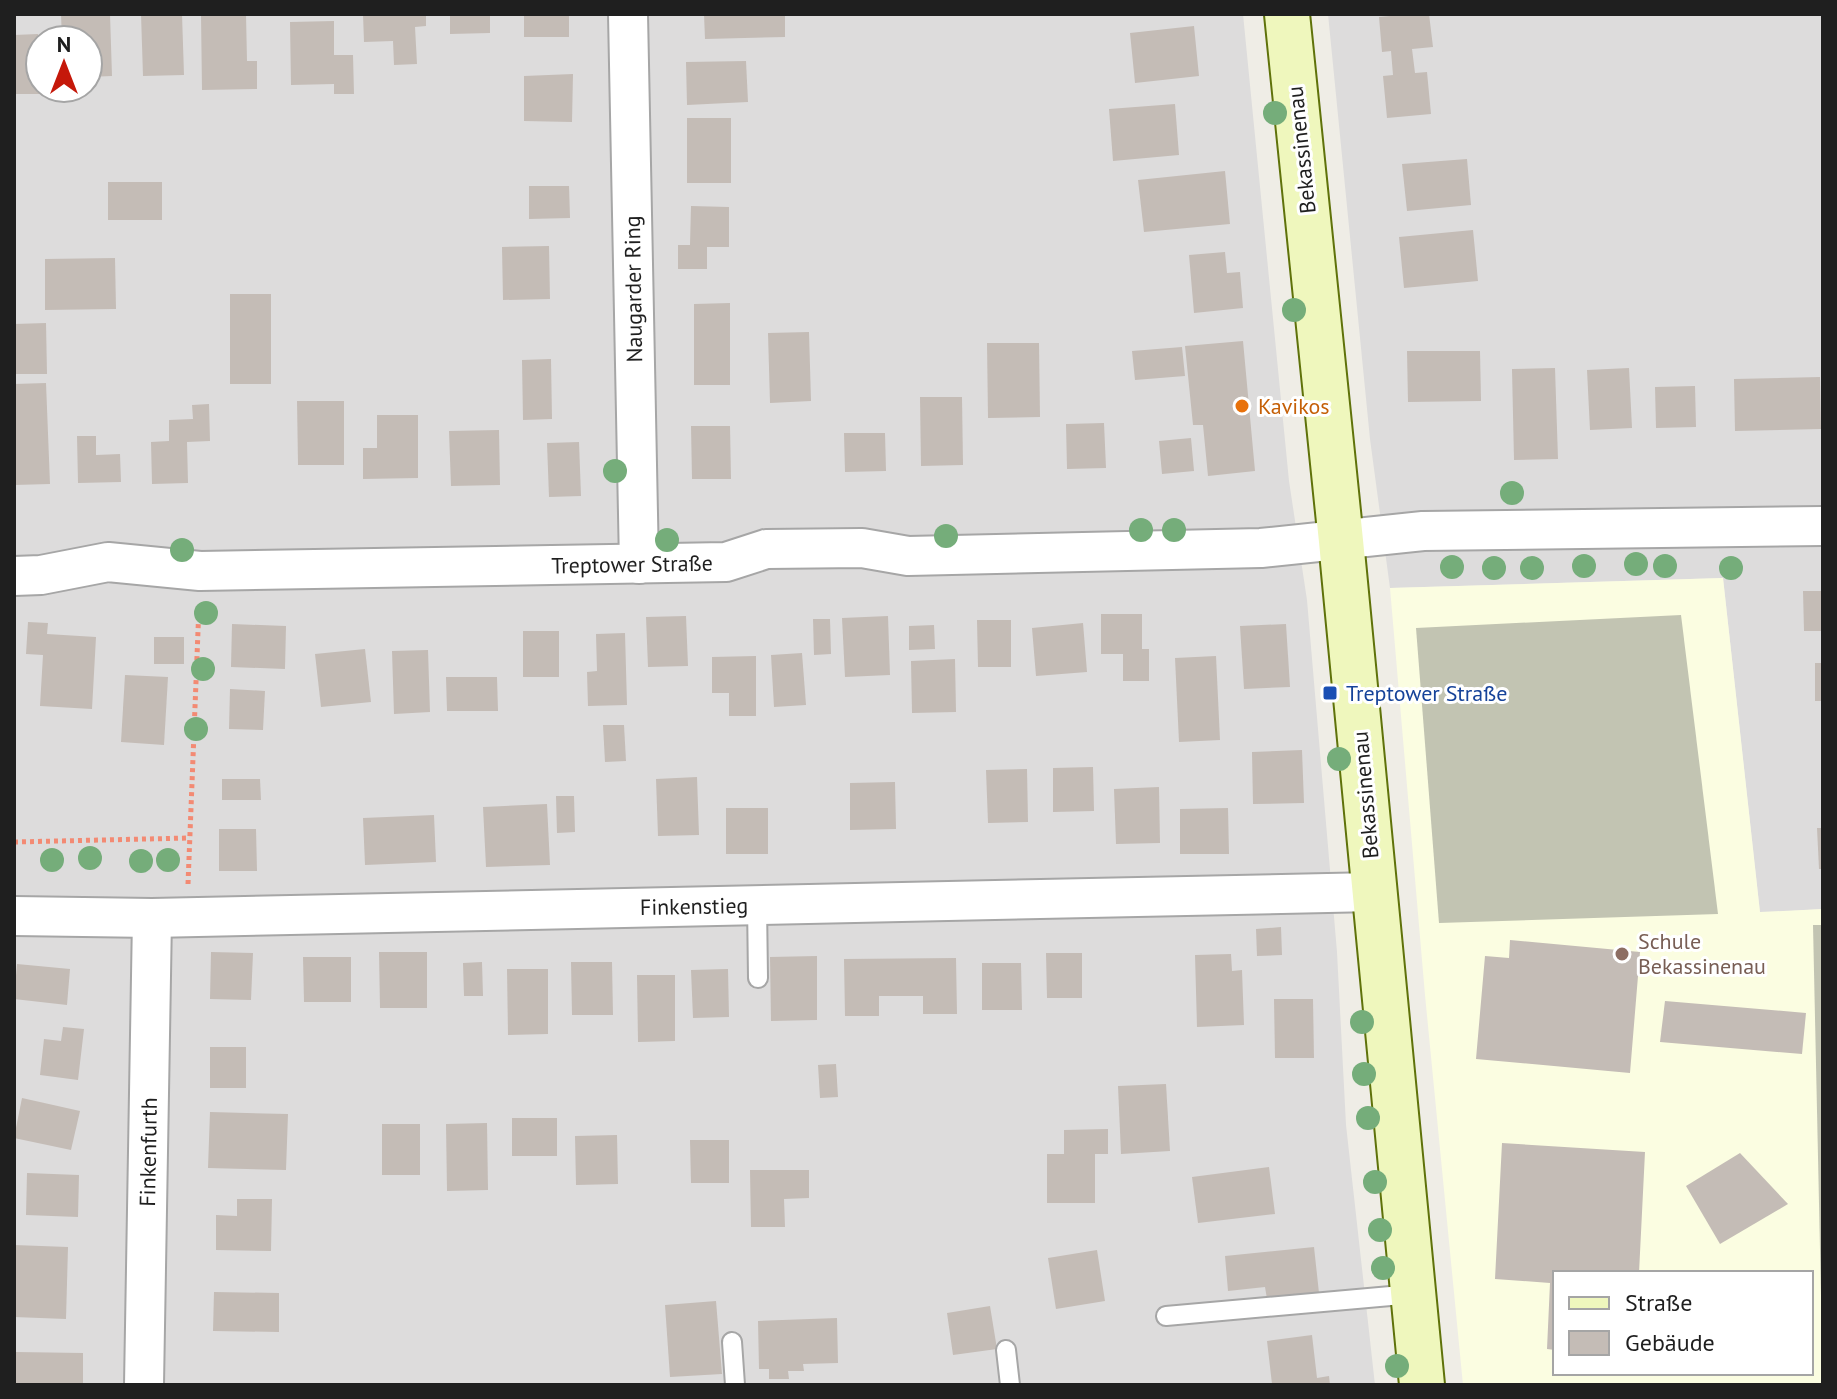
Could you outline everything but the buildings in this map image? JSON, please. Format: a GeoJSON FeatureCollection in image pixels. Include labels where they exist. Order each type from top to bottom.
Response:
{"type":"FeatureCollection","features":[{"type":"Feature","properties":{"kind":"street","name":"Naugarder Ring"},"geometry":{"type":"LineString","coordinates":[[628,14],[639,564]]}},
{"type":"Feature","properties":{"kind":"street","name":"Bekassinenau"},"geometry":{"type":"LineString","coordinates":[[1287,14],[1422,1385]]}},
{"type":"Feature","properties":{"kind":"street","name":"Treptower Straße"},"geometry":{"type":"LineString","coordinates":[[14,576],[41,575],[108,562],[200,571],[639,564],[726,562],[766,549],[862,548],[908,556],[1261,548],[1423,531],[1823,526]]}},
{"type":"Feature","properties":{"kind":"street","name":"Finkenstieg"},"geometry":{"type":"LineString","coordinates":[[14,916],[169,917],[1374,892]]}},
{"type":"Feature","properties":{"kind":"street","name":"Finkenfurth"},"geometry":{"type":"LineString","coordinates":[[144,1385],[169,917]]}},
{"type":"Feature","properties":{"kind":"lane"},"geometry":{"type":"LineString","coordinates":[[757,904],[758,978]]}},
{"type":"Feature","properties":{"kind":"lane"},"geometry":{"type":"LineString","coordinates":[[1166,1316],[1413,1294]]}},
{"type":"Feature","properties":{"kind":"lane"},"geometry":{"type":"LineString","coordinates":[[732,1342],[735,1385]]}},
{"type":"Feature","properties":{"kind":"lane"},"geometry":{"type":"LineString","coordinates":[[1006,1350],[1010,1385]]}},
{"type":"Feature","properties":{"kind":"path"},"geometry":{"type":"LineString","coordinates":[[169,917],[190,838],[200,571]]}},
{"type":"Feature","properties":{"kind":"path"},"geometry":{"type":"LineString","coordinates":[[14,842],[190,838]]}},
{"type":"Feature","properties":{"kind":"shaded area"},"geometry":{"type":"Polygon","coordinates":[[[14,14],[1243,14],[1289,481],[1307,600],[1337,952],[1346,1125],[1375,1385],[14,1385],[14,14]]]}},
{"type":"Feature","properties":{"kind":"shaded area"},"geometry":{"type":"Polygon","coordinates":[[[1328,14],[1823,14],[1823,909],[1760,913],[1723,578],[1390,588],[1370,439],[1328,14]]]}},
{"type":"Feature","properties":{"kind":"shaded area","name":"Schule Bekassinenau"},"geometry":{"type":"Polygon","coordinates":[[[1723,578],[1760,912],[1823,909],[1823,1385],[1463,1385],[1390,588],[1723,578]]]}},
{"type":"Feature","properties":{"kind":"shaded area"},"geometry":{"type":"Polygon","coordinates":[[[1681,615],[1718,914],[1439,923],[1416,628],[1681,615]]]}},
{"type":"Feature","properties":{"kind":"shaded area"},"geometry":{"type":"Polygon","coordinates":[[[1813,925],[1823,925],[1823,1296],[1821,1296],[1813,925]]]}},
{"type":"Feature","properties":{"kind":"place","name":"Kavikos"},"geometry":{"type":"Point","coordinates":[1242,406]}},
{"type":"Feature","properties":{"kind":"place","name":"Treptower Straße"},"geometry":{"type":"Point","coordinates":[1330,693]}},
{"type":"Feature","properties":{"kind":"place","name":"Schule Bekassinenau"},"geometry":{"type":"Point","coordinates":[1622,954]}}]}
